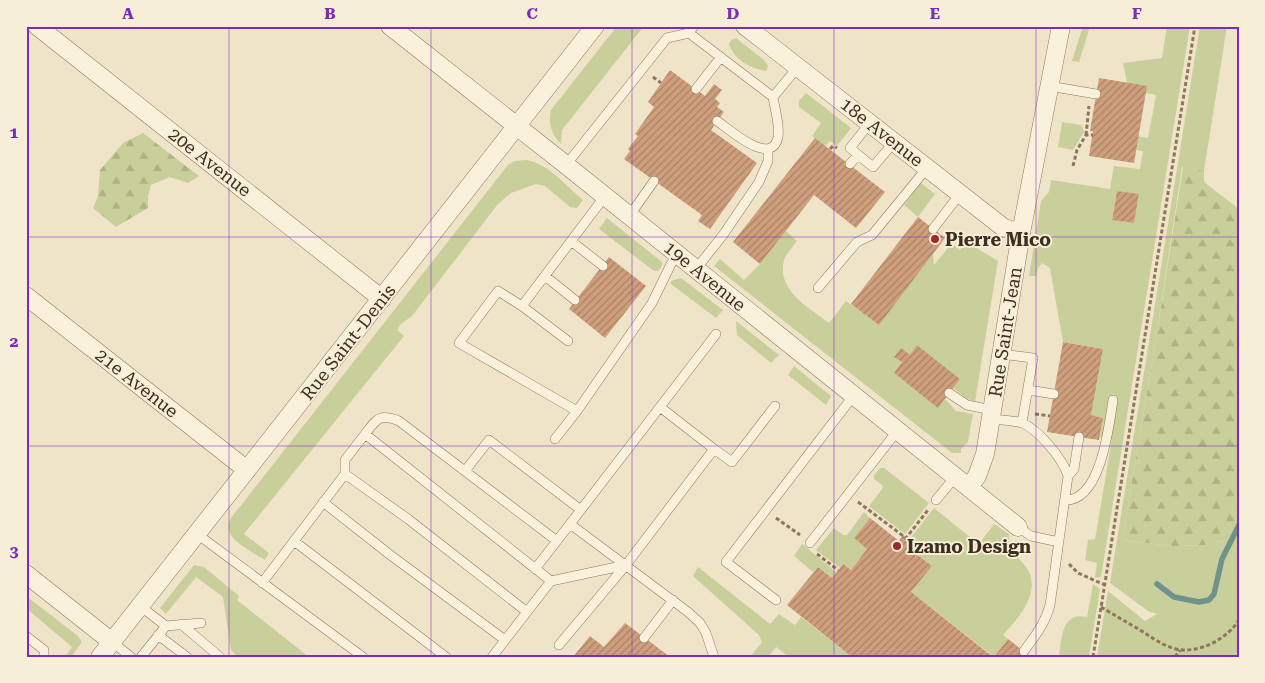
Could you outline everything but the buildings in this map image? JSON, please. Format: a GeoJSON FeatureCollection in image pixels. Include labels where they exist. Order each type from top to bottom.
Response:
{"type":"FeatureCollection","features":[{"type":"Feature","properties":{"kind":"street","name":"20e Avenue"},"geometry":{"type":"LineString","coordinates":[[37,26],[382,298]]}},
{"type":"Feature","properties":{"kind":"street","name":"19e Avenue"},"geometry":{"type":"LineString","coordinates":[[390,26],[1018,527]]}},
{"type":"Feature","properties":{"kind":"street","name":"Rue Saint-Denis"},"geometry":{"type":"LineString","coordinates":[[100,657],[595,26]]}},
{"type":"Feature","properties":{"kind":"street","name":"18e Avenue"},"geometry":{"type":"LineString","coordinates":[[746,26],[1004,228],[1021,233]]}},
{"type":"Feature","properties":{"kind":"street","name":"Rue Saint-Jean"},"geometry":{"type":"LineString","coordinates":[[963,482],[982,465],[1021,233],[1061,26]]}},
{"type":"Feature","properties":{"kind":"street","name":"21e Avenue"},"geometry":{"type":"LineString","coordinates":[[26,296],[247,470]]}},
{"type":"Feature","properties":{"kind":"street"},"geometry":{"type":"LineString","coordinates":[[26,574],[112,642]]}},
{"type":"Feature","properties":{"kind":"lane"},"geometry":{"type":"LineString","coordinates":[[566,165],[667,38],[691,30],[721,57],[773,98],[778,138],[775,144],[768,149],[760,149],[752,146],[717,121]]}},
{"type":"Feature","properties":{"kind":"lane"},"geometry":{"type":"LineString","coordinates":[[696,89],[721,57]]}},
{"type":"Feature","properties":{"kind":"lane"},"geometry":{"type":"LineString","coordinates":[[773,98],[798,67]]}},
{"type":"Feature","properties":{"kind":"lane"},"geometry":{"type":"LineString","coordinates":[[1049,86],[1093,94]]}},
{"type":"Feature","properties":{"kind":"lane"},"geometry":{"type":"LineString","coordinates":[[870,123],[850,148],[873,168],[894,142]]}},
{"type":"Feature","properties":{"kind":"lane"},"geometry":{"type":"LineString","coordinates":[[696,269],[723,235],[759,182],[768,161],[768,149]]}},
{"type":"Feature","properties":{"kind":"lane"},"geometry":{"type":"LineString","coordinates":[[850,164],[858,155]]}},
{"type":"Feature","properties":{"kind":"lane"},"geometry":{"type":"LineString","coordinates":[[818,288],[857,242],[872,235],[927,168]]}},
{"type":"Feature","properties":{"kind":"lane"},"geometry":{"type":"LineString","coordinates":[[630,216],[654,181]]}},
{"type":"Feature","properties":{"kind":"lane"},"geometry":{"type":"LineString","coordinates":[[933,228],[960,194]]}},
{"type":"Feature","properties":{"kind":"lane"},"geometry":{"type":"LineString","coordinates":[[522,306],[605,196]]}},
{"type":"Feature","properties":{"kind":"lane"},"geometry":{"type":"LineString","coordinates":[[572,241],[603,266]]}},
{"type":"Feature","properties":{"kind":"lane"},"geometry":{"type":"LineString","coordinates":[[555,439],[577,412],[652,303],[678,254]]}},
{"type":"Feature","properties":{"kind":"lane"},"geometry":{"type":"LineString","coordinates":[[545,276],[576,300]]}},
{"type":"Feature","properties":{"kind":"lane"},"geometry":{"type":"LineString","coordinates":[[568,341],[522,306],[498,291],[459,343],[577,412]]}},
{"type":"Feature","properties":{"kind":"lane"},"geometry":{"type":"LineString","coordinates":[[535,569],[716,334]]}},
{"type":"Feature","properties":{"kind":"lane"},"geometry":{"type":"LineString","coordinates":[[1001,354],[1033,358],[1022,423]]}},
{"type":"Feature","properties":{"kind":"lane"},"geometry":{"type":"LineString","coordinates":[[1028,390],[1054,394]]}},
{"type":"Feature","properties":{"kind":"lane"},"geometry":{"type":"LineString","coordinates":[[949,393],[967,405],[1022,423],[1031,428],[1056,452],[1065,466],[1068,476],[1054,582],[1046,618],[1024,651]]}},
{"type":"Feature","properties":{"kind":"lane"},"geometry":{"type":"LineString","coordinates":[[776,600],[726,562],[854,395]]}},
{"type":"Feature","properties":{"kind":"lane"},"geometry":{"type":"LineString","coordinates":[[1066,500],[1080,497],[1090,485],[1097,471],[1106,442],[1113,400]]}},
{"type":"Feature","properties":{"kind":"lane"},"geometry":{"type":"LineString","coordinates":[[660,407],[732,462],[775,406]]}},
{"type":"Feature","properties":{"kind":"lane"},"geometry":{"type":"LineString","coordinates":[[262,583],[345,474],[345,460],[376,419],[382,417],[390,417],[404,424],[557,541]]}},
{"type":"Feature","properties":{"kind":"lane"},"geometry":{"type":"LineString","coordinates":[[812,547],[898,430]]}},
{"type":"Feature","properties":{"kind":"lane"},"geometry":{"type":"LineString","coordinates":[[365,434],[551,581]]}},
{"type":"Feature","properties":{"kind":"lane"},"geometry":{"type":"LineString","coordinates":[[1068,476],[1074,469],[1079,437]]}},
{"type":"Feature","properties":{"kind":"lane"},"geometry":{"type":"LineString","coordinates":[[465,471],[489,440],[581,510]]}},
{"type":"Feature","properties":{"kind":"lane"},"geometry":{"type":"LineString","coordinates":[[559,645],[626,564],[714,449]]}},
{"type":"Feature","properties":{"kind":"lane"},"geometry":{"type":"LineString","coordinates":[[345,474],[408,519],[527,612]]}},
{"type":"Feature","properties":{"kind":"lane"},"geometry":{"type":"LineString","coordinates":[[934,502],[963,482]]}},
{"type":"Feature","properties":{"kind":"lane"},"geometry":{"type":"LineString","coordinates":[[323,502],[505,640]]}},
{"type":"Feature","properties":{"kind":"lane"},"geometry":{"type":"LineString","coordinates":[[570,524],[626,564],[700,623],[714,657]]}},
{"type":"Feature","properties":{"kind":"lane"},"geometry":{"type":"LineString","coordinates":[[1018,527],[1031,536],[1059,542]]}},
{"type":"Feature","properties":{"kind":"lane"},"geometry":{"type":"LineString","coordinates":[[197,534],[357,656]]}},
{"type":"Feature","properties":{"kind":"lane"},"geometry":{"type":"LineString","coordinates":[[294,541],[446,657]]}},
{"type":"Feature","properties":{"kind":"lane"},"geometry":{"type":"LineString","coordinates":[[492,657],[551,581],[626,564]]}},
{"type":"Feature","properties":{"kind":"lane"},"geometry":{"type":"LineString","coordinates":[[644,638],[673,600]]}},
{"type":"Feature","properties":{"kind":"lane"},"geometry":{"type":"LineString","coordinates":[[140,606],[166,626]]}},
{"type":"Feature","properties":{"kind":"lane"},"geometry":{"type":"LineString","coordinates":[[141,657],[166,626],[201,623]]}},
{"type":"Feature","properties":{"kind":"lane"},"geometry":{"type":"LineString","coordinates":[[181,624],[220,657]]}},
{"type":"Feature","properties":{"kind":"lane"},"geometry":{"type":"LineString","coordinates":[[158,635],[187,657]]}},
{"type":"Feature","properties":{"kind":"lane"},"geometry":{"type":"LineString","coordinates":[[26,636],[44,650],[44,657]]}},
{"type":"Feature","properties":{"kind":"lane"},"geometry":{"type":"LineString","coordinates":[[112,642],[131,657]]}},
{"type":"Feature","properties":{"kind":"path"},"geometry":{"type":"LineString","coordinates":[[1093,657],[1195,26]]}},
{"type":"Feature","properties":{"kind":"path"},"geometry":{"type":"LineString","coordinates":[[1073,166],[1076,150],[1086,135],[1093,94]]}},
{"type":"Feature","properties":{"kind":"path"},"geometry":{"type":"LineString","coordinates":[[1086,135],[1093,135]]}},
{"type":"Feature","properties":{"kind":"path"},"geometry":{"type":"LineString","coordinates":[[830,149],[833,146],[836,148]]}},
{"type":"Feature","properties":{"kind":"path"},"geometry":{"type":"LineString","coordinates":[[867,508],[906,538],[934,502]]}},
{"type":"Feature","properties":{"kind":"path"},"geometry":{"type":"LineString","coordinates":[[765,510],[838,570]]}},
{"type":"Feature","properties":{"kind":"path"},"geometry":{"type":"LineString","coordinates":[[1059,542],[1064,546],[1065,557],[1074,568],[1088,578],[1105,584]]}},
{"type":"Feature","properties":{"kind":"path"},"geometry":{"type":"LineString","coordinates":[[1101,607],[1164,644],[1180,649],[1192,649],[1208,645],[1233,630],[1239,620]]}},
{"type":"Feature","properties":{"kind":"path"},"geometry":{"type":"LineString","coordinates":[[1176,657],[1180,649]]}},
{"type":"Feature","properties":{"kind":"green space"},"geometry":{"type":"Polygon","coordinates":[[[617,26],[644,26],[562,130],[561,144],[551,128],[551,110],[617,26]]]}},
{"type":"Feature","properties":{"kind":"green space"},"geometry":{"type":"Polygon","coordinates":[[[1083,26],[1090,26],[1079,62],[1072,61],[1083,26]]]}},
{"type":"Feature","properties":{"kind":"green space"},"geometry":{"type":"Polygon","coordinates":[[[1167,26],[1190,26],[1101,577],[1095,578],[1097,563],[1085,560],[1088,540],[1095,539],[1112,439],[1100,437],[1103,418],[1091,415],[1103,349],[1063,342],[1050,268],[1042,263],[1038,268],[1036,276],[1029,276],[1041,201],[1049,192],[1051,180],[1110,189],[1114,166],[1140,169],[1143,151],[1136,150],[1138,136],[1148,138],[1156,95],[1146,93],[1127,83],[1123,63],[1162,58],[1167,26]],[[1117,191],[1112,219],[1134,223],[1139,195],[1117,191]]]}},
{"type":"Feature","properties":{"kind":"green space"},"geometry":{"type":"Polygon","coordinates":[[[1200,26],[1227,26],[1204,171],[1182,167],[1153,358],[1122,540],[1172,546],[1211,545],[1239,534],[1239,657],[1097,657],[1108,591],[1145,621],[1157,614],[1148,611],[1110,583],[1200,26]]]}},
{"type":"Feature","properties":{"kind":"green space"},"geometry":{"type":"Polygon","coordinates":[[[736,38],[764,60],[768,66],[766,71],[754,68],[735,55],[729,44],[731,40],[736,38]]]}},
{"type":"Feature","properties":{"kind":"green space"},"geometry":{"type":"Polygon","coordinates":[[[806,93],[851,128],[837,146],[830,141],[825,146],[812,136],[821,123],[799,107],[799,101],[806,93]]]}},
{"type":"Feature","properties":{"kind":"green space"},"geometry":{"type":"Polygon","coordinates":[[[1062,122],[1081,125],[1084,132],[1073,150],[1058,147],[1062,122]]]}},
{"type":"Feature","properties":{"kind":"green space"},"geometry":{"type":"Polygon","coordinates":[[[143,133],[199,176],[188,183],[170,177],[151,185],[148,196],[148,208],[116,227],[93,208],[98,196],[100,170],[123,143],[143,133]]]}},
{"type":"Feature","properties":{"kind":"green space"},"geometry":{"type":"Polygon","coordinates":[[[526,160],[549,170],[583,200],[577,208],[570,207],[545,186],[536,184],[511,193],[498,204],[412,316],[401,324],[397,330],[404,336],[244,534],[269,553],[265,560],[238,543],[229,531],[228,525],[231,518],[508,165],[515,161],[526,160]]]}},
{"type":"Feature","properties":{"kind":"green space"},"geometry":{"type":"Polygon","coordinates":[[[1183,167],[1204,171],[1204,182],[1239,209],[1239,534],[1211,545],[1172,546],[1122,540],[1183,167]]]}},
{"type":"Feature","properties":{"kind":"green space"},"geometry":{"type":"Polygon","coordinates":[[[921,183],[935,194],[918,217],[904,205],[921,183]]]}},
{"type":"Feature","properties":{"kind":"green space"},"geometry":{"type":"Polygon","coordinates":[[[607,218],[662,262],[662,266],[658,271],[654,271],[599,229],[607,218]]]}},
{"type":"Feature","properties":{"kind":"green space"},"geometry":{"type":"Polygon","coordinates":[[[786,231],[797,241],[784,260],[783,271],[789,289],[804,304],[829,323],[846,301],[879,324],[933,254],[934,265],[952,243],[960,250],[967,242],[998,261],[975,402],[953,388],[960,379],[917,345],[910,355],[895,357],[902,362],[894,373],[938,407],[945,399],[956,411],[973,414],[968,442],[961,449],[961,453],[952,453],[714,266],[720,259],[744,280],[760,264],[786,231]]]}},
{"type":"Feature","properties":{"kind":"green space"},"geometry":{"type":"Polygon","coordinates":[[[681,278],[723,310],[716,318],[671,284],[671,281],[681,278]]]}},
{"type":"Feature","properties":{"kind":"green space"},"geometry":{"type":"Polygon","coordinates":[[[736,321],[779,355],[771,363],[737,335],[736,321]]]}},
{"type":"Feature","properties":{"kind":"green space"},"geometry":{"type":"Polygon","coordinates":[[[794,366],[831,396],[826,405],[788,375],[794,366]]]}},
{"type":"Feature","properties":{"kind":"green space"},"geometry":{"type":"Polygon","coordinates":[[[880,468],[884,468],[929,503],[905,534],[869,506],[883,488],[874,479],[874,475],[880,468]]]}},
{"type":"Feature","properties":{"kind":"green space"},"geometry":{"type":"Polygon","coordinates":[[[934,508],[976,542],[981,541],[994,524],[1009,534],[1011,549],[1031,576],[1032,585],[1027,603],[1003,635],[1008,639],[994,657],[911,592],[932,566],[907,547],[911,542],[909,540],[934,508]]]}},
{"type":"Feature","properties":{"kind":"green space"},"geometry":{"type":"Polygon","coordinates":[[[864,512],[870,518],[854,538],[867,549],[851,570],[843,564],[840,568],[816,550],[834,528],[843,535],[847,535],[864,512]]]}},
{"type":"Feature","properties":{"kind":"green space"},"geometry":{"type":"Polygon","coordinates":[[[802,544],[836,572],[832,578],[818,567],[813,572],[794,556],[802,544]]]}},
{"type":"Feature","properties":{"kind":"green space"},"geometry":{"type":"Polygon","coordinates":[[[194,565],[204,567],[239,596],[237,600],[309,657],[245,657],[243,655],[238,657],[231,650],[223,597],[196,577],[166,614],[160,608],[194,565]]]}},
{"type":"Feature","properties":{"kind":"green space"},"geometry":{"type":"Polygon","coordinates":[[[698,567],[770,624],[779,614],[795,625],[801,617],[852,657],[789,657],[776,647],[768,657],[750,657],[762,642],[759,635],[693,576],[698,567]]]}},
{"type":"Feature","properties":{"kind":"green space"},"geometry":{"type":"Polygon","coordinates":[[[1093,584],[1100,589],[1089,657],[1059,657],[1062,635],[1068,622],[1072,618],[1087,617],[1093,584]]]}},
{"type":"Feature","properties":{"kind":"green space"},"geometry":{"type":"Polygon","coordinates":[[[26,596],[78,636],[82,642],[71,657],[65,657],[72,647],[26,608],[26,596]]]}},
{"type":"Feature","properties":{"kind":"waterway"},"geometry":{"type":"LineString","coordinates":[[1157,584],[1174,597],[1199,602],[1209,600],[1214,594],[1222,559],[1239,525]]}},
{"type":"Feature","properties":{"kind":"place","name":"Pierre Mico"},"geometry":{"type":"Point","coordinates":[935,239]}},
{"type":"Feature","properties":{"kind":"place","name":"Izamo Design"},"geometry":{"type":"Point","coordinates":[897,546]}}]}
